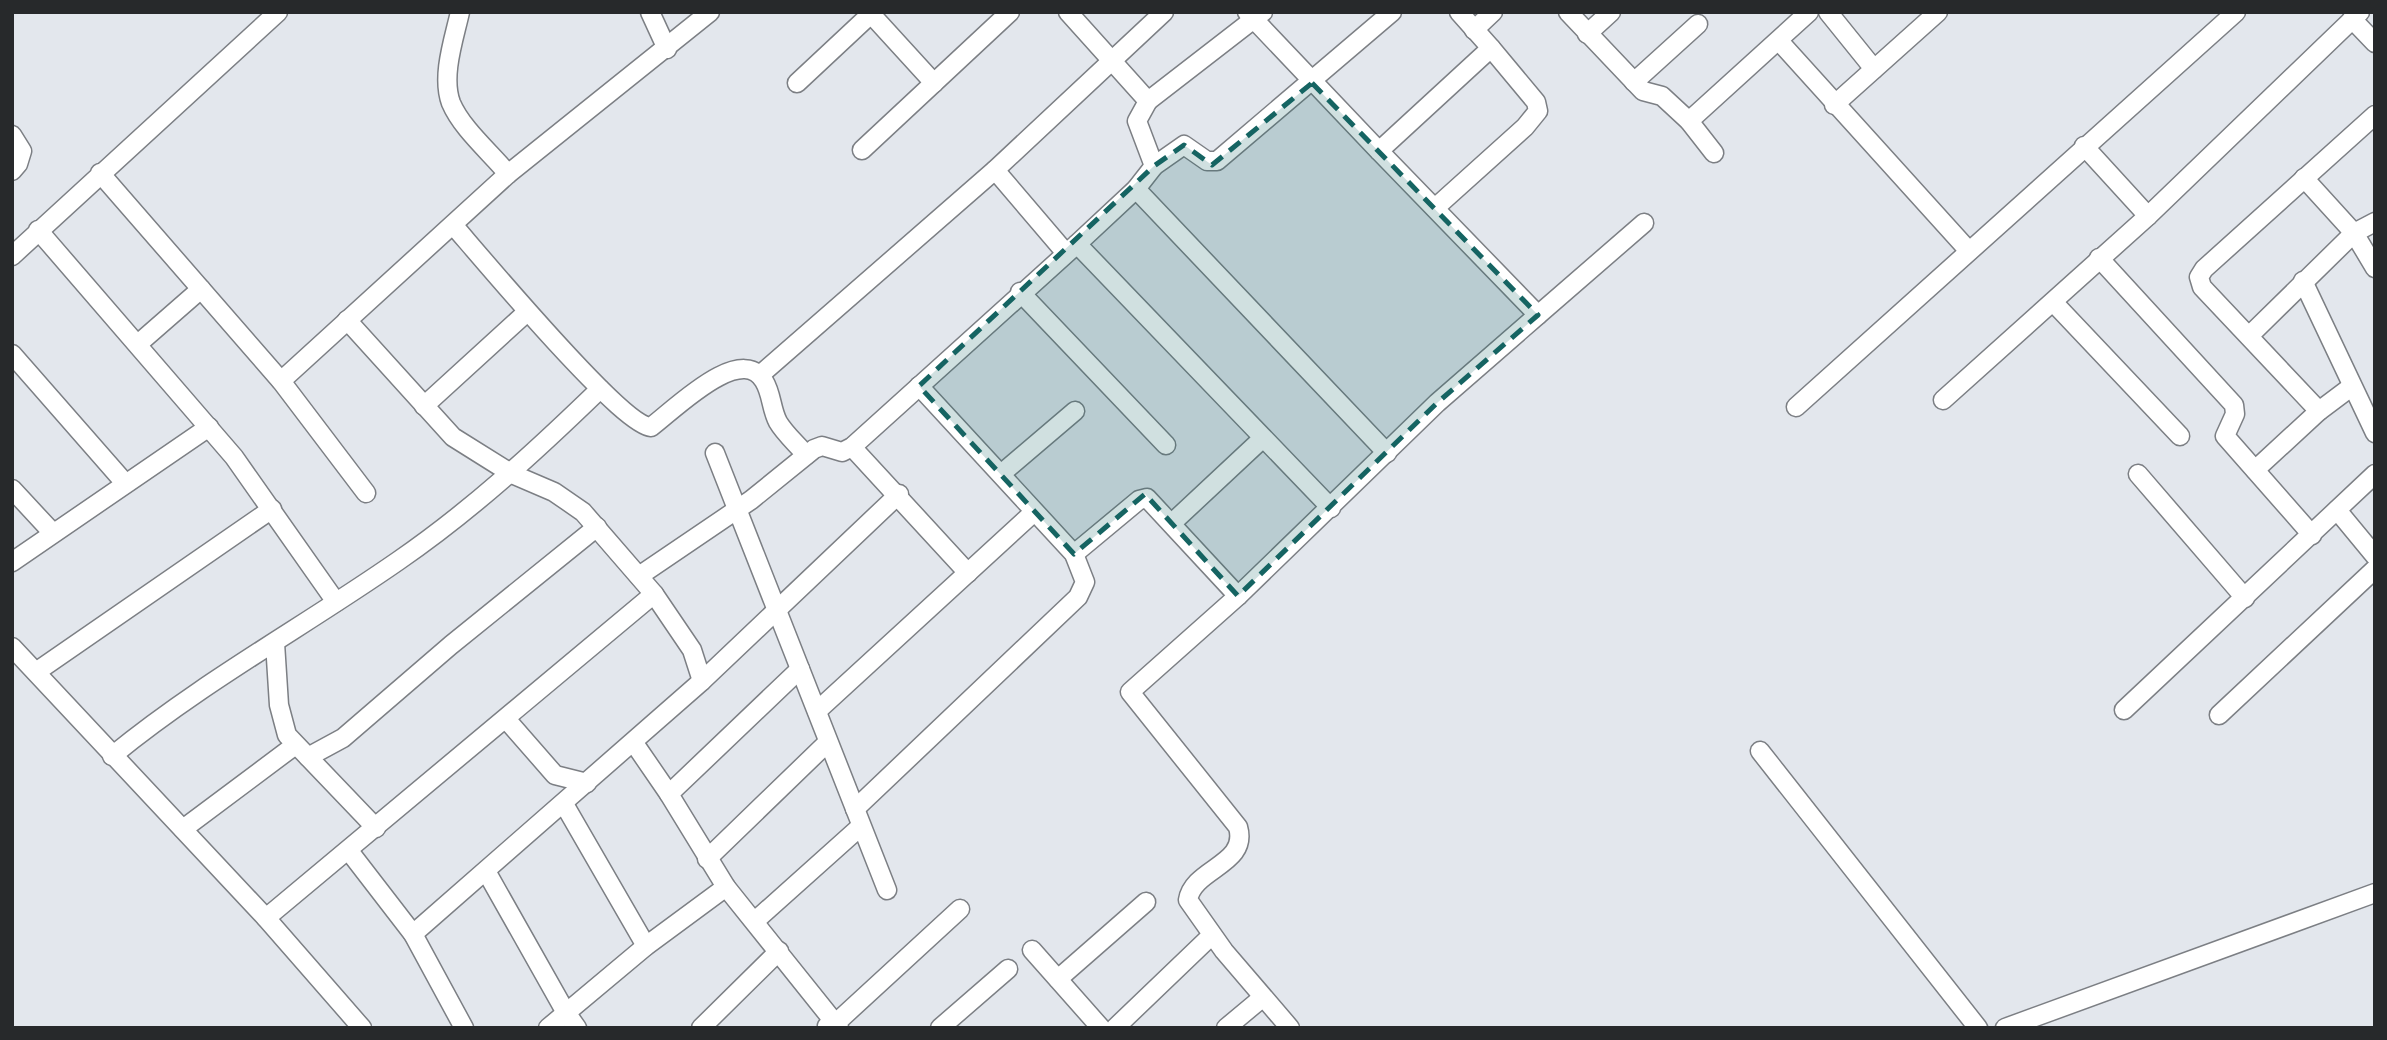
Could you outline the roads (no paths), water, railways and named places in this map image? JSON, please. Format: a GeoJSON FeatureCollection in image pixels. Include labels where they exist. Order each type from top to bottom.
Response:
{"type":"FeatureCollection","features":[{"type":"Feature","properties":{"kind":"street"},"geometry":{"type":"LineString","coordinates":[[12,256],[278,12]]}},
{"type":"Feature","properties":{"kind":"street"},"geometry":{"type":"LineString","coordinates":[[460,12],[451,55],[448,87],[451,102],[508,174]]}},
{"type":"Feature","properties":{"kind":"street"},"geometry":{"type":"LineString","coordinates":[[650,12],[667,48]]}},
{"type":"Feature","properties":{"kind":"street"},"geometry":{"type":"LineString","coordinates":[[281,380],[454,226],[508,174],[710,12]]}},
{"type":"Feature","properties":{"kind":"street"},"geometry":{"type":"LineString","coordinates":[[862,150],[1010,12]]}},
{"type":"Feature","properties":{"kind":"street"},"geometry":{"type":"LineString","coordinates":[[1068,12],[1148,101]]}},
{"type":"Feature","properties":{"kind":"street"},"geometry":{"type":"LineString","coordinates":[[760,375],[995,170],[1164,12]]}},
{"type":"Feature","properties":{"kind":"street"},"geometry":{"type":"LineString","coordinates":[[639,576],[738,509],[817,447],[842,453],[852,447],[1136,189],[1154,166],[1184,145],[1207,161],[1217,161],[1312,83],[1392,12]]}},
{"type":"Feature","properties":{"kind":"street"},"geometry":{"type":"LineString","coordinates":[[1435,208],[1525,127],[1538,111],[1536,102],[1459,12]]}},
{"type":"Feature","properties":{"kind":"street"},"geometry":{"type":"LineString","coordinates":[[1474,30],[1493,12]]}},
{"type":"Feature","properties":{"kind":"street"},"geometry":{"type":"LineString","coordinates":[[1568,12],[1645,93],[1662,96],[1689,121],[1714,153]]}},
{"type":"Feature","properties":{"kind":"street"},"geometry":{"type":"LineString","coordinates":[[1587,34],[1611,12]]}},
{"type":"Feature","properties":{"kind":"street"},"geometry":{"type":"LineString","coordinates":[[1689,121],[1809,12]]}},
{"type":"Feature","properties":{"kind":"street"},"geometry":{"type":"LineString","coordinates":[[1828,12],[1874,69]]}},
{"type":"Feature","properties":{"kind":"street"},"geometry":{"type":"LineString","coordinates":[[1834,105],[1938,12]]}},
{"type":"Feature","properties":{"kind":"street"},"geometry":{"type":"LineString","coordinates":[[1796,407],[2236,12]]}},
{"type":"Feature","properties":{"kind":"street"},"geometry":{"type":"LineString","coordinates":[[797,83],[872,13],[934,83]]}},
{"type":"Feature","properties":{"kind":"street"},"geometry":{"type":"LineString","coordinates":[[1154,166],[1137,121],[1148,101],[1254,15],[1312,83],[1538,315]]}},
{"type":"Feature","properties":{"kind":"street"},"geometry":{"type":"LineString","coordinates":[[1943,401],[2148,216],[2356,16],[2375,43]]}},
{"type":"Feature","properties":{"kind":"street"},"geometry":{"type":"LineString","coordinates":[[1634,82],[1698,24]]}},
{"type":"Feature","properties":{"kind":"street"},"geometry":{"type":"LineString","coordinates":[[1779,41],[1834,105],[1969,251]]}},
{"type":"Feature","properties":{"kind":"street"},"geometry":{"type":"LineString","coordinates":[[1379,151],[1491,48]]}},
{"type":"Feature","properties":{"kind":"street"},"geometry":{"type":"LineString","coordinates":[[2319,411],[2202,287],[2200,274],[2304,178],[2373,121]]}},
{"type":"Feature","properties":{"kind":"street"},"geometry":{"type":"LineString","coordinates":[[12,135],[22,151],[18,164],[12,171]]}},
{"type":"Feature","properties":{"kind":"street"},"geometry":{"type":"LineString","coordinates":[[2084,146],[2148,216]]}},
{"type":"Feature","properties":{"kind":"street"},"geometry":{"type":"LineString","coordinates":[[995,170],[1331,508]]}},
{"type":"Feature","properties":{"kind":"street"},"geometry":{"type":"LineString","coordinates":[[100,173],[281,380],[366,494]]}},
{"type":"Feature","properties":{"kind":"street"},"geometry":{"type":"LineString","coordinates":[[2304,178],[2354,233],[2375,268]]}},
{"type":"Feature","properties":{"kind":"street"},"geometry":{"type":"LineString","coordinates":[[1136,189],[1387,453]]}},
{"type":"Feature","properties":{"kind":"street"},"geometry":{"type":"LineString","coordinates":[[2249,337],[2354,233],[2375,222]]}},
{"type":"Feature","properties":{"kind":"street"},"geometry":{"type":"LineString","coordinates":[[1290,1028],[1262,998],[1191,907],[1188,895],[1236,852],[1238,827],[1130,692],[1238,596],[1437,403],[1644,223]]}},
{"type":"Feature","properties":{"kind":"street"},"geometry":{"type":"LineString","coordinates":[[454,226],[527,312],[600,389],[647,427],[733,369],[748,368],[760,375],[770,394],[778,421],[806,455]]}},
{"type":"Feature","properties":{"kind":"street"},"geometry":{"type":"LineString","coordinates":[[38,230],[209,427],[272,509],[336,602]]}},
{"type":"Feature","properties":{"kind":"street"},"geometry":{"type":"LineString","coordinates":[[2099,258],[2234,405],[2235,414],[2225,436],[2312,535]]}},
{"type":"Feature","properties":{"kind":"street"},"geometry":{"type":"LineString","coordinates":[[2303,281],[2375,433]]}},
{"type":"Feature","properties":{"kind":"street"},"geometry":{"type":"LineString","coordinates":[[138,344],[201,289]]}},
{"type":"Feature","properties":{"kind":"street"},"geometry":{"type":"LineString","coordinates":[[1020,292],[1166,445]]}},
{"type":"Feature","properties":{"kind":"street"},"geometry":{"type":"LineString","coordinates":[[2054,303],[2180,436]]}},
{"type":"Feature","properties":{"kind":"street"},"geometry":{"type":"LineString","coordinates":[[424,406],[527,312]]}},
{"type":"Feature","properties":{"kind":"street"},"geometry":{"type":"LineString","coordinates":[[347,320],[453,437],[512,474],[554,492],[583,512],[654,594],[692,650],[702,681]]}},
{"type":"Feature","properties":{"kind":"street"},"geometry":{"type":"LineString","coordinates":[[12,354],[125,483]]}},
{"type":"Feature","properties":{"kind":"street"},"geometry":{"type":"LineString","coordinates":[[855,809],[1078,597],[1085,582],[1074,554],[1033,513],[1001,474],[919,386]]}},
{"type":"Feature","properties":{"kind":"street"},"geometry":{"type":"LineString","coordinates":[[2255,470],[2319,411],[2351,387]]}},
{"type":"Feature","properties":{"kind":"street"},"geometry":{"type":"LineString","coordinates":[[112,756],[151,724],[400,560],[512,474],[600,389]]}},
{"type":"Feature","properties":{"kind":"street"},"geometry":{"type":"LineString","coordinates":[[1001,474],[1074,411]]}},
{"type":"Feature","properties":{"kind":"street"},"geometry":{"type":"LineString","coordinates":[[12,562],[209,427]]}},
{"type":"Feature","properties":{"kind":"street"},"geometry":{"type":"LineString","coordinates":[[1172,523],[1263,438]]}},
{"type":"Feature","properties":{"kind":"street"},"geometry":{"type":"LineString","coordinates":[[852,447],[899,494],[968,573]]}},
{"type":"Feature","properties":{"kind":"street"},"geometry":{"type":"LineString","coordinates":[[715,453],[780,611],[860,827],[887,890]]}},
{"type":"Feature","properties":{"kind":"street"},"geometry":{"type":"LineString","coordinates":[[2138,474],[2245,598]]}},
{"type":"Feature","properties":{"kind":"street"},"geometry":{"type":"LineString","coordinates":[[2124,710],[2375,474]]}},
{"type":"Feature","properties":{"kind":"street"},"geometry":{"type":"LineString","coordinates":[[12,489],[52,533]]}},
{"type":"Feature","properties":{"kind":"street"},"geometry":{"type":"LineString","coordinates":[[413,934],[634,743],[780,611],[899,494]]}},
{"type":"Feature","properties":{"kind":"street"},"geometry":{"type":"LineString","coordinates":[[1074,554],[1142,498],[1152,501],[1238,596]]}},
{"type":"Feature","properties":{"kind":"street"},"geometry":{"type":"LineString","coordinates":[[272,509],[21,663],[183,829],[266,918],[362,1028]]}},
{"type":"Feature","properties":{"kind":"street"},"geometry":{"type":"LineString","coordinates":[[2337,510],[2375,556]]}},
{"type":"Feature","properties":{"kind":"street"},"geometry":{"type":"LineString","coordinates":[[817,711],[1033,513]]}},
{"type":"Feature","properties":{"kind":"street"},"geometry":{"type":"LineString","coordinates":[[183,829],[301,751],[343,737],[597,527]]}},
{"type":"Feature","properties":{"kind":"street"},"geometry":{"type":"LineString","coordinates":[[2219,715],[2375,569]]}},
{"type":"Feature","properties":{"kind":"street"},"geometry":{"type":"LineString","coordinates":[[266,918],[654,594]]}},
{"type":"Feature","properties":{"kind":"street"},"geometry":{"type":"LineString","coordinates":[[275,643],[282,724],[301,751],[376,828]]}},
{"type":"Feature","properties":{"kind":"street"},"geometry":{"type":"LineString","coordinates":[[669,794],[800,669]]}},
{"type":"Feature","properties":{"kind":"street"},"geometry":{"type":"LineString","coordinates":[[506,719],[555,775],[587,783]]}},
{"type":"Feature","properties":{"kind":"street"},"geometry":{"type":"LineString","coordinates":[[634,743],[726,887],[779,951],[833,1026],[960,909]]}},
{"type":"Feature","properties":{"kind":"street"},"geometry":{"type":"LineString","coordinates":[[708,859],[828,743]]}},
{"type":"Feature","properties":{"kind":"street"},"geometry":{"type":"LineString","coordinates":[[1760,751],[1978,1028]]}},
{"type":"Feature","properties":{"kind":"street"},"geometry":{"type":"LineString","coordinates":[[564,804],[646,946]]}},
{"type":"Feature","properties":{"kind":"street"},"geometry":{"type":"LineString","coordinates":[[755,921],[860,827]]}},
{"type":"Feature","properties":{"kind":"street"},"geometry":{"type":"LineString","coordinates":[[349,851],[413,934],[464,1028]]}},
{"type":"Feature","properties":{"kind":"street"},"geometry":{"type":"LineString","coordinates":[[486,871],[577,1028]]}},
{"type":"Feature","properties":{"kind":"street"},"geometry":{"type":"LineString","coordinates":[[548,1028],[565,1011],[646,946],[726,887]]}},
{"type":"Feature","properties":{"kind":"street"},"geometry":{"type":"LineString","coordinates":[[2005,1028],[2374,894]]}},
{"type":"Feature","properties":{"kind":"street"},"geometry":{"type":"LineString","coordinates":[[1058,979],[1146,902]]}},
{"type":"Feature","properties":{"kind":"street"},"geometry":{"type":"LineString","coordinates":[[1115,1028],[1212,935]]}},
{"type":"Feature","properties":{"kind":"street"},"geometry":{"type":"LineString","coordinates":[[1032,950],[1101,1028]]}},
{"type":"Feature","properties":{"kind":"street"},"geometry":{"type":"LineString","coordinates":[[701,1028],[779,951]]}},
{"type":"Feature","properties":{"kind":"street"},"geometry":{"type":"LineString","coordinates":[[940,1028],[1008,969]]}},
{"type":"Feature","properties":{"kind":"street"},"geometry":{"type":"LineString","coordinates":[[1226,1028],[1262,998]]}}]}
